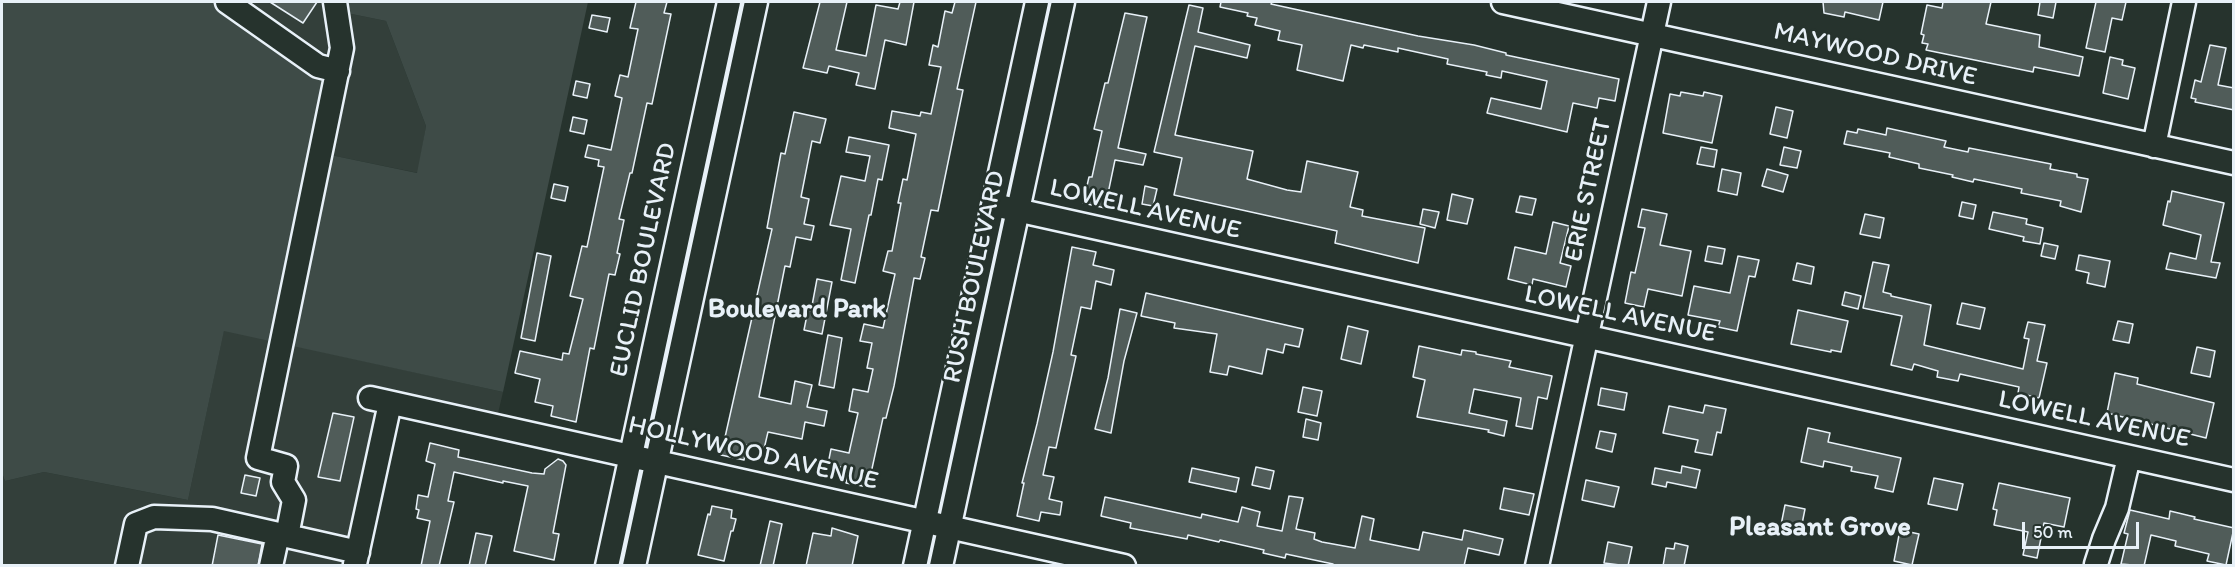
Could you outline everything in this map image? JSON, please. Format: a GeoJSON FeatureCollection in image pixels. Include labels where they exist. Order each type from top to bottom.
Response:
{"type":"FeatureCollection","features":[{"type":"Feature","properties":{"kind":"street"},"geometry":{"type":"LineString","coordinates":[[227,2],[318,66],[338,72]]}},
{"type":"Feature","properties":{"kind":"street"},"geometry":{"type":"LineString","coordinates":[[271,566],[294,500],[283,482],[286,466],[258,459],[338,72],[342,48],[335,2]]}},
{"type":"Feature","properties":{"kind":"street","name":"EUCLID BOULEVARD"},"geometry":{"type":"LineString","coordinates":[[607,566],[729,2]]}},
{"type":"Feature","properties":{"kind":"street"},"geometry":{"type":"LineString","coordinates":[[634,566],[756,2]]}},
{"type":"Feature","properties":{"kind":"street","name":"RUSH BOULEVARD"},"geometry":{"type":"LineString","coordinates":[[915,566],[1037,2]]}},
{"type":"Feature","properties":{"kind":"street","name":"RUSH BOULEVARD"},"geometry":{"type":"LineString","coordinates":[[941,566],[1064,2]]}},
{"type":"Feature","properties":{"kind":"street","name":"MAYWOOD DRIVE"},"geometry":{"type":"LineString","coordinates":[[1503,2],[2234,163]]}},
{"type":"Feature","properties":{"kind":"street","name":"ERIE STREET"},"geometry":{"type":"LineString","coordinates":[[1537,566],[1659,2]]}},
{"type":"Feature","properties":{"kind":"street"},"geometry":{"type":"LineString","coordinates":[[2154,146],[2184,2]]}},
{"type":"Feature","properties":{"kind":"street"},"geometry":{"type":"LineString","coordinates":[[699,140],[724,146]]}},
{"type":"Feature","properties":{"kind":"street","name":"LOWELL AVENUE"},"geometry":{"type":"LineString","coordinates":[[994,205],[2234,480]]}},
{"type":"Feature","properties":{"kind":"street","name":"HOLLYWOOD AVENUE"},"geometry":{"type":"LineString","coordinates":[[357,559],[380,400],[1124,566]]}},
{"type":"Feature","properties":{"kind":"street"},"geometry":{"type":"LineString","coordinates":[[2096,564],[2117,508],[2129,456]]}},
{"type":"Feature","properties":{"kind":"street"},"geometry":{"type":"LineString","coordinates":[[127,566],[136,524],[154,517],[212,519],[282,535],[357,559]]}},
{"type":"Feature","properties":{"kind":"shaded area"},"geometry":{"type":"Polygon","coordinates":[[[2,2],[217,2],[334,88],[321,153],[417,173],[426,126],[386,21],[337,11],[335,2],[588,2],[503,392],[224,331],[188,500],[44,472],[5,481],[2,473],[2,2]]]}},
{"type":"Feature","properties":{"kind":"shaded area"},"geometry":{"type":"Polygon","coordinates":[[[217,2],[335,2],[337,11],[386,21],[426,126],[418,173],[321,153],[217,2]]]}},
{"type":"Feature","properties":{"kind":"shaded area"},"geometry":{"type":"Polygon","coordinates":[[[224,330],[503,392],[495,426],[390,403],[355,565],[2,565],[2,473],[5,481],[44,472],[188,500],[224,330]]]}},
{"type":"Feature","properties":{"kind":"building"},"geometry":{"type":"Polygon","coordinates":[[[270,2],[317,2],[303,23],[270,2]]]}},
{"type":"Feature","properties":{"kind":"building"},"geometry":{"type":"Polygon","coordinates":[[[636,2],[667,2],[664,13],[671,14],[652,104],[647,103],[632,173],[630,173],[619,219],[624,220],[617,253],[620,254],[615,275],[609,274],[594,349],[590,348],[576,422],[551,416],[553,406],[535,402],[540,379],[515,373],[520,351],[562,360],[563,353],[569,354],[583,299],[570,296],[582,246],[587,247],[604,167],[598,166],[599,160],[585,157],[588,145],[611,150],[622,98],[615,96],[620,75],[628,77],[638,29],[630,28],[636,2]]]}},
{"type":"Feature","properties":{"kind":"building"},"geometry":{"type":"Polygon","coordinates":[[[820,2],[847,2],[836,50],[866,56],[876,5],[898,9],[900,2],[914,2],[906,45],[885,40],[875,89],[856,85],[859,73],[829,66],[827,73],[803,68],[820,2]]]}},
{"type":"Feature","properties":{"kind":"building"},"geometry":{"type":"Polygon","coordinates":[[[955,2],[976,2],[957,89],[963,90],[938,211],[931,210],[921,257],[925,258],[920,279],[914,278],[894,386],[886,418],[883,418],[868,487],[846,483],[849,469],[828,464],[831,449],[849,453],[858,413],[849,411],[853,389],[868,392],[873,369],[867,368],[872,343],[860,341],[864,324],[883,328],[895,274],[883,271],[888,251],[892,251],[901,203],[898,203],[903,179],[907,180],[916,134],[889,128],[892,111],[920,116],[921,112],[931,114],[941,67],[929,65],[933,45],[938,47],[945,11],[952,13],[955,2]]]}},
{"type":"Feature","properties":{"kind":"building"},"geometry":{"type":"Polygon","coordinates":[[[1221,2],[1272,2],[1271,4],[1418,36],[1474,45],[1506,53],[1506,55],[1619,79],[1615,101],[1599,98],[1597,108],[1573,103],[1567,132],[1487,113],[1491,98],[1541,109],[1547,81],[1502,71],[1501,78],[1486,75],[1487,72],[1447,64],[1448,59],[1398,48],[1398,52],[1364,45],[1363,48],[1351,45],[1343,81],[1297,70],[1302,45],[1278,40],[1280,31],[1255,25],[1257,18],[1247,16],[1248,13],[1220,7],[1221,2]]]}},
{"type":"Feature","properties":{"kind":"building"},"geometry":{"type":"Polygon","coordinates":[[[1823,2],[1883,2],[1879,20],[1845,12],[1844,17],[1824,13],[1823,2]]]}},
{"type":"Feature","properties":{"kind":"building"},"geometry":{"type":"Polygon","coordinates":[[[1943,2],[1991,2],[1986,24],[2040,35],[2039,47],[2083,57],[2079,76],[2034,67],[2033,72],[1926,50],[1928,44],[1922,43],[1924,35],[1921,34],[1927,5],[1942,8],[1943,2]]]}},
{"type":"Feature","properties":{"kind":"building"},"geometry":{"type":"Polygon","coordinates":[[[2040,2],[2056,2],[2053,18],[2038,15],[2040,2]]]}},
{"type":"Feature","properties":{"kind":"building"},"geometry":{"type":"Polygon","coordinates":[[[2096,2],[2126,2],[2122,20],[2112,18],[2105,52],[2086,48],[2096,2]]]}},
{"type":"Feature","properties":{"kind":"building"},"geometry":{"type":"Polygon","coordinates":[[[1189,5],[1203,8],[1198,32],[1250,45],[1247,58],[1195,46],[1175,135],[1253,151],[1247,179],[1287,190],[1301,192],[1307,161],[1358,172],[1350,207],[1363,210],[1362,216],[1425,228],[1418,263],[1335,243],[1337,231],[1174,195],[1182,158],[1154,152],[1189,5]]]}},
{"type":"Feature","properties":{"kind":"building"},"geometry":{"type":"Polygon","coordinates":[[[1125,13],[1147,17],[1118,148],[1146,154],[1143,165],[1115,160],[1105,208],[1083,203],[1089,177],[1092,177],[1102,131],[1094,129],[1125,13]]]}},
{"type":"Feature","properties":{"kind":"building"},"geometry":{"type":"Polygon","coordinates":[[[592,15],[610,18],[607,32],[589,28],[592,15]]]}},
{"type":"Feature","properties":{"kind":"building"},"geometry":{"type":"Polygon","coordinates":[[[2210,45],[2226,48],[2218,85],[2234,88],[2234,110],[2195,102],[2196,99],[2191,98],[2195,80],[2201,82],[2210,45]]]}},
{"type":"Feature","properties":{"kind":"building"},"geometry":{"type":"Polygon","coordinates":[[[2110,57],[2123,60],[2122,65],[2135,68],[2128,99],[2103,93],[2110,57]]]}},
{"type":"Feature","properties":{"kind":"building"},"geometry":{"type":"Polygon","coordinates":[[[576,81],[590,84],[587,98],[573,95],[576,81]]]}},
{"type":"Feature","properties":{"kind":"building"},"geometry":{"type":"Polygon","coordinates":[[[1681,92],[1703,96],[1704,92],[1722,96],[1712,143],[1663,133],[1670,94],[1680,96],[1681,92]]]}},
{"type":"Feature","properties":{"kind":"building"},"geometry":{"type":"Polygon","coordinates":[[[1776,107],[1793,111],[1787,138],[1770,134],[1776,107]]]}},
{"type":"Feature","properties":{"kind":"building"},"geometry":{"type":"Polygon","coordinates":[[[794,112],[826,119],[820,143],[812,141],[801,197],[809,199],[804,224],[814,226],[811,240],[796,237],[790,267],[785,266],[759,397],[791,404],[795,381],[812,385],[807,407],[827,411],[824,426],[805,422],[802,439],[768,432],[764,449],[747,445],[744,460],[721,455],[772,229],[767,228],[781,153],[785,154],[794,112]]]}},
{"type":"Feature","properties":{"kind":"building"},"geometry":{"type":"Polygon","coordinates":[[[573,117],[587,120],[584,134],[570,131],[573,117]]]}},
{"type":"Feature","properties":{"kind":"building"},"geometry":{"type":"Polygon","coordinates":[[[1887,128],[1946,141],[1944,147],[1968,152],[1969,148],[2051,164],[2050,169],[2077,174],[2077,177],[2088,179],[2081,212],[2060,206],[2061,201],[2021,193],[2022,189],[1952,177],[1953,175],[1919,168],[1919,164],[1889,157],[1890,153],[1844,144],[1847,131],[1857,133],[1858,129],[1886,135],[1887,128]]]}},
{"type":"Feature","properties":{"kind":"building"},"geometry":{"type":"Polygon","coordinates":[[[849,137],[889,145],[882,180],[878,179],[871,215],[869,215],[855,283],[841,280],[851,229],[830,225],[841,176],[865,181],[870,156],[846,152],[849,137]]]}},
{"type":"Feature","properties":{"kind":"building"},"geometry":{"type":"Polygon","coordinates":[[[1701,147],[1717,150],[1714,167],[1697,164],[1701,147]]]}},
{"type":"Feature","properties":{"kind":"building"},"geometry":{"type":"Polygon","coordinates":[[[1784,147],[1801,151],[1797,168],[1780,165],[1784,147]]]}},
{"type":"Feature","properties":{"kind":"building"},"geometry":{"type":"Polygon","coordinates":[[[1722,169],[1741,173],[1737,195],[1718,191],[1722,169]]]}},
{"type":"Feature","properties":{"kind":"building"},"geometry":{"type":"Polygon","coordinates":[[[1767,169],[1788,175],[1783,192],[1762,186],[1767,169]]]}},
{"type":"Feature","properties":{"kind":"building"},"geometry":{"type":"Polygon","coordinates":[[[554,184],[568,187],[565,201],[551,198],[554,184]]]}},
{"type":"Feature","properties":{"kind":"building"},"geometry":{"type":"Polygon","coordinates":[[[1145,186],[1157,189],[1153,206],[1142,204],[1145,186]]]}},
{"type":"Feature","properties":{"kind":"building"},"geometry":{"type":"Polygon","coordinates":[[[2172,191],[2224,203],[2211,262],[2220,263],[2216,278],[2166,269],[2170,253],[2196,259],[2201,235],[2163,225],[2172,191]]]}},
{"type":"Feature","properties":{"kind":"building"},"geometry":{"type":"Polygon","coordinates":[[[1452,194],[1473,199],[1467,224],[1447,220],[1452,194]]]}},
{"type":"Feature","properties":{"kind":"building"},"geometry":{"type":"Polygon","coordinates":[[[1520,196],[1536,199],[1532,215],[1516,212],[1520,196]]]}},
{"type":"Feature","properties":{"kind":"building"},"geometry":{"type":"Polygon","coordinates":[[[1962,202],[1976,205],[1973,219],[1959,216],[1962,202]]]}},
{"type":"Feature","properties":{"kind":"building"},"geometry":{"type":"Polygon","coordinates":[[[1423,209],[1439,212],[1435,228],[1420,224],[1423,209]]]}},
{"type":"Feature","properties":{"kind":"building"},"geometry":{"type":"Polygon","coordinates":[[[1642,209],[1667,214],[1660,245],[1691,251],[1682,296],[1648,289],[1644,307],[1625,303],[1631,272],[1635,273],[1645,228],[1638,227],[1642,209]]]}},
{"type":"Feature","properties":{"kind":"building"},"geometry":{"type":"Polygon","coordinates":[[[1993,212],[2027,219],[2026,224],[2043,228],[2040,244],[2023,241],[2024,237],[1989,229],[1993,212]]]}},
{"type":"Feature","properties":{"kind":"building"},"geometry":{"type":"Polygon","coordinates":[[[1865,214],[1884,218],[1880,238],[1860,234],[1865,214]]]}},
{"type":"Feature","properties":{"kind":"building"},"geometry":{"type":"Polygon","coordinates":[[[1553,222],[1569,226],[1560,263],[1571,266],[1566,287],[1533,279],[1532,285],[1508,279],[1515,247],[1546,254],[1553,222]]]}},
{"type":"Feature","properties":{"kind":"building"},"geometry":{"type":"Polygon","coordinates":[[[2044,243],[2058,246],[2055,259],[2041,256],[2044,243]]]}},
{"type":"Feature","properties":{"kind":"building"},"geometry":{"type":"Polygon","coordinates":[[[1708,246],[1725,249],[1722,264],[1705,261],[1708,246]]]}},
{"type":"Feature","properties":{"kind":"building"},"geometry":{"type":"Polygon","coordinates":[[[1072,247],[1096,252],[1093,265],[1114,270],[1111,285],[1096,281],[1091,309],[1081,307],[1071,355],[1076,356],[1056,448],[1049,447],[1043,475],[1054,477],[1049,499],[1062,502],[1060,515],[1041,512],[1039,521],[1017,516],[1024,483],[1022,483],[1053,352],[1072,247]]]}},
{"type":"Feature","properties":{"kind":"building"},"geometry":{"type":"Polygon","coordinates":[[[537,253],[551,256],[535,341],[521,338],[537,253]]]}},
{"type":"Feature","properties":{"kind":"building"},"geometry":{"type":"Polygon","coordinates":[[[2079,255],[2110,261],[2105,287],[2087,283],[2089,273],[2076,270],[2079,255]]]}},
{"type":"Feature","properties":{"kind":"building"},"geometry":{"type":"Polygon","coordinates":[[[1738,256],[1759,260],[1755,277],[1749,276],[1737,331],[1718,327],[1720,321],[1688,315],[1694,286],[1730,293],[1738,256]]]}},
{"type":"Feature","properties":{"kind":"building"},"geometry":{"type":"Polygon","coordinates":[[[1873,262],[1889,265],[1883,292],[1931,305],[1924,345],[2023,369],[2029,339],[2024,338],[2028,322],[2045,325],[2037,361],[2047,363],[2039,398],[2018,393],[2019,387],[1960,374],[1958,381],[1937,377],[1938,371],[1914,364],[1912,370],[1891,365],[1902,316],[1863,308],[1873,262]]]}},
{"type":"Feature","properties":{"kind":"building"},"geometry":{"type":"Polygon","coordinates":[[[1797,263],[1814,267],[1811,284],[1793,280],[1797,263]]]}},
{"type":"Feature","properties":{"kind":"building"},"geometry":{"type":"Polygon","coordinates":[[[817,279],[832,282],[822,334],[804,330],[808,310],[811,311],[817,279]]]}},
{"type":"Feature","properties":{"kind":"building"},"geometry":{"type":"Polygon","coordinates":[[[1845,292],[1861,296],[1858,309],[1842,305],[1845,292]]]}},
{"type":"Feature","properties":{"kind":"building"},"geometry":{"type":"Polygon","coordinates":[[[1146,293],[1303,329],[1299,347],[1285,344],[1283,353],[1267,349],[1262,374],[1229,366],[1227,375],[1210,372],[1217,334],[1174,328],[1175,323],[1141,316],[1146,293]]]}},
{"type":"Feature","properties":{"kind":"building"},"geometry":{"type":"Polygon","coordinates":[[[1962,303],[1985,308],[1980,329],[1957,324],[1962,303]]]}},
{"type":"Feature","properties":{"kind":"building"},"geometry":{"type":"Polygon","coordinates":[[[1120,309],[1137,313],[1124,361],[1111,433],[1095,429],[1108,378],[1120,309]]]}},
{"type":"Feature","properties":{"kind":"building"},"geometry":{"type":"Polygon","coordinates":[[[1798,310],[1848,321],[1841,352],[1791,344],[1798,310]]]}},
{"type":"Feature","properties":{"kind":"building"},"geometry":{"type":"Polygon","coordinates":[[[2118,321],[2133,324],[2129,343],[2113,340],[2118,321]]]}},
{"type":"Feature","properties":{"kind":"building"},"geometry":{"type":"Polygon","coordinates":[[[1348,326],[1368,331],[1361,364],[1341,359],[1348,326]]]}},
{"type":"Feature","properties":{"kind":"building"},"geometry":{"type":"Polygon","coordinates":[[[828,335],[842,338],[834,388],[819,385],[828,335]]]}},
{"type":"Feature","properties":{"kind":"building"},"geometry":{"type":"Polygon","coordinates":[[[1419,346],[1461,355],[1462,350],[1476,352],[1476,354],[1511,361],[1509,367],[1552,376],[1547,399],[1538,397],[1532,429],[1516,426],[1521,398],[1474,389],[1469,413],[1507,421],[1504,436],[1488,432],[1489,430],[1417,417],[1425,380],[1413,377],[1419,346]]]}},
{"type":"Feature","properties":{"kind":"building"},"geometry":{"type":"Polygon","coordinates":[[[2197,347],[2215,351],[2210,377],[2191,373],[2197,347]]]}},
{"type":"Feature","properties":{"kind":"building"},"geometry":{"type":"Polygon","coordinates":[[[2115,373],[2138,378],[2137,384],[2214,403],[2206,438],[2107,413],[2115,373]]]}},
{"type":"Feature","properties":{"kind":"building"},"geometry":{"type":"Polygon","coordinates":[[[1303,387],[1322,391],[1317,416],[1298,412],[1303,387]]]}},
{"type":"Feature","properties":{"kind":"building"},"geometry":{"type":"Polygon","coordinates":[[[1601,388],[1627,393],[1624,410],[1598,405],[1601,388]]]}},
{"type":"Feature","properties":{"kind":"building"},"geometry":{"type":"Polygon","coordinates":[[[1705,405],[1726,409],[1721,433],[1717,432],[1712,455],[1695,452],[1698,440],[1663,433],[1669,406],[1703,413],[1705,405]]]}},
{"type":"Feature","properties":{"kind":"building"},"geometry":{"type":"Polygon","coordinates":[[[333,413],[354,417],[340,481],[318,477],[333,413]]]}},
{"type":"Feature","properties":{"kind":"building"},"geometry":{"type":"Polygon","coordinates":[[[1306,419],[1321,423],[1318,440],[1303,437],[1306,419]]]}},
{"type":"Feature","properties":{"kind":"building"},"geometry":{"type":"Polygon","coordinates":[[[1808,428],[1830,433],[1828,442],[1901,458],[1893,492],[1875,488],[1878,476],[1851,471],[1852,467],[1824,461],[1823,467],[1801,462],[1808,428]]]}},
{"type":"Feature","properties":{"kind":"building"},"geometry":{"type":"Polygon","coordinates":[[[1600,431],[1616,434],[1612,452],[1596,448],[1600,431]]]}},
{"type":"Feature","properties":{"kind":"building"},"geometry":{"type":"Polygon","coordinates":[[[430,443],[459,450],[458,457],[532,473],[544,474],[545,469],[558,459],[563,461],[566,465],[553,533],[559,534],[554,560],[514,551],[528,486],[454,472],[448,501],[454,502],[439,566],[421,566],[430,521],[417,518],[419,510],[416,509],[418,495],[428,497],[435,464],[426,461],[430,443]]]}},
{"type":"Feature","properties":{"kind":"building"},"geometry":{"type":"Polygon","coordinates":[[[1682,466],[1700,470],[1696,488],[1667,482],[1666,487],[1652,484],[1655,468],[1681,473],[1682,466]]]}},
{"type":"Feature","properties":{"kind":"building"},"geometry":{"type":"Polygon","coordinates":[[[1256,467],[1274,471],[1270,489],[1252,485],[1256,467]]]}},
{"type":"Feature","properties":{"kind":"building"},"geometry":{"type":"Polygon","coordinates":[[[1192,468],[1239,478],[1236,492],[1189,482],[1192,468]]]}},
{"type":"Feature","properties":{"kind":"building"},"geometry":{"type":"Polygon","coordinates":[[[245,475],[260,478],[256,496],[241,493],[245,475]]]}},
{"type":"Feature","properties":{"kind":"building"},"geometry":{"type":"Polygon","coordinates":[[[1934,478],[1963,484],[1957,510],[1928,504],[1934,478]]]}},
{"type":"Feature","properties":{"kind":"building"},"geometry":{"type":"Polygon","coordinates":[[[1586,480],[1619,487],[1614,507],[1582,500],[1586,480]]]}},
{"type":"Feature","properties":{"kind":"building"},"geometry":{"type":"Polygon","coordinates":[[[1999,483],[2070,498],[2064,527],[2044,523],[2037,558],[2023,555],[2028,532],[1994,525],[1997,510],[1993,509],[1999,483]]]}},
{"type":"Feature","properties":{"kind":"building"},"geometry":{"type":"Polygon","coordinates":[[[1504,488],[1534,494],[1529,515],[1500,509],[1504,488]]]}},
{"type":"Feature","properties":{"kind":"building"},"geometry":{"type":"Polygon","coordinates":[[[1289,496],[1303,498],[1296,529],[1315,533],[1314,539],[1322,542],[1355,548],[1362,516],[1374,519],[1370,540],[1419,550],[1423,532],[1462,540],[1464,530],[1503,539],[1499,555],[1468,548],[1464,566],[1333,566],[1333,564],[1286,554],[1285,558],[1263,553],[1264,550],[1220,540],[1219,542],[1188,535],[1187,539],[1130,528],[1131,523],[1101,516],[1105,497],[1201,518],[1202,514],[1238,522],[1242,507],[1260,512],[1257,526],[1282,531],[1289,496]]]}},
{"type":"Feature","properties":{"kind":"building"},"geometry":{"type":"Polygon","coordinates":[[[1785,505],[1805,509],[1801,529],[1781,525],[1785,505]]]}},
{"type":"Feature","properties":{"kind":"building"},"geometry":{"type":"Polygon","coordinates":[[[712,506],[732,510],[731,518],[736,519],[724,561],[698,555],[712,506]]]}},
{"type":"Feature","properties":{"kind":"building"},"geometry":{"type":"Polygon","coordinates":[[[2130,510],[2169,519],[2170,511],[2234,528],[2226,565],[2207,561],[2209,554],[2175,546],[2176,541],[2151,535],[2144,566],[2121,564],[2128,534],[2124,533],[2130,510]]]}},
{"type":"Feature","properties":{"kind":"building"},"geometry":{"type":"Polygon","coordinates":[[[770,521],[782,524],[773,566],[760,566],[770,521]]]}},
{"type":"Feature","properties":{"kind":"building"},"geometry":{"type":"Polygon","coordinates":[[[832,528],[858,536],[852,566],[806,566],[813,533],[831,536],[832,528]]]}},
{"type":"Feature","properties":{"kind":"building"},"geometry":{"type":"Polygon","coordinates":[[[1900,530],[1919,534],[1912,565],[1894,561],[1900,530]]]}},
{"type":"Feature","properties":{"kind":"building"},"geometry":{"type":"Polygon","coordinates":[[[476,533],[492,536],[485,566],[469,566],[476,533]]]}},
{"type":"Feature","properties":{"kind":"building"},"geometry":{"type":"Polygon","coordinates":[[[218,535],[262,544],[258,566],[212,566],[218,535]]]}},
{"type":"Feature","properties":{"kind":"building"},"geometry":{"type":"Polygon","coordinates":[[[1608,542],[1632,547],[1628,566],[1604,563],[1608,542]]]}},
{"type":"Feature","properties":{"kind":"building"},"geometry":{"type":"Polygon","coordinates":[[[1675,543],[1688,546],[1684,566],[1663,566],[1666,548],[1674,549],[1675,543]]]}},
{"type":"Feature","properties":{"kind":"district","name":"Boulevard Park"},"geometry":{"type":"Point","coordinates":[797,310]}},
{"type":"Feature","properties":{"kind":"district","name":"Pleasant Grove"},"geometry":{"type":"Point","coordinates":[1820,528]}}]}
